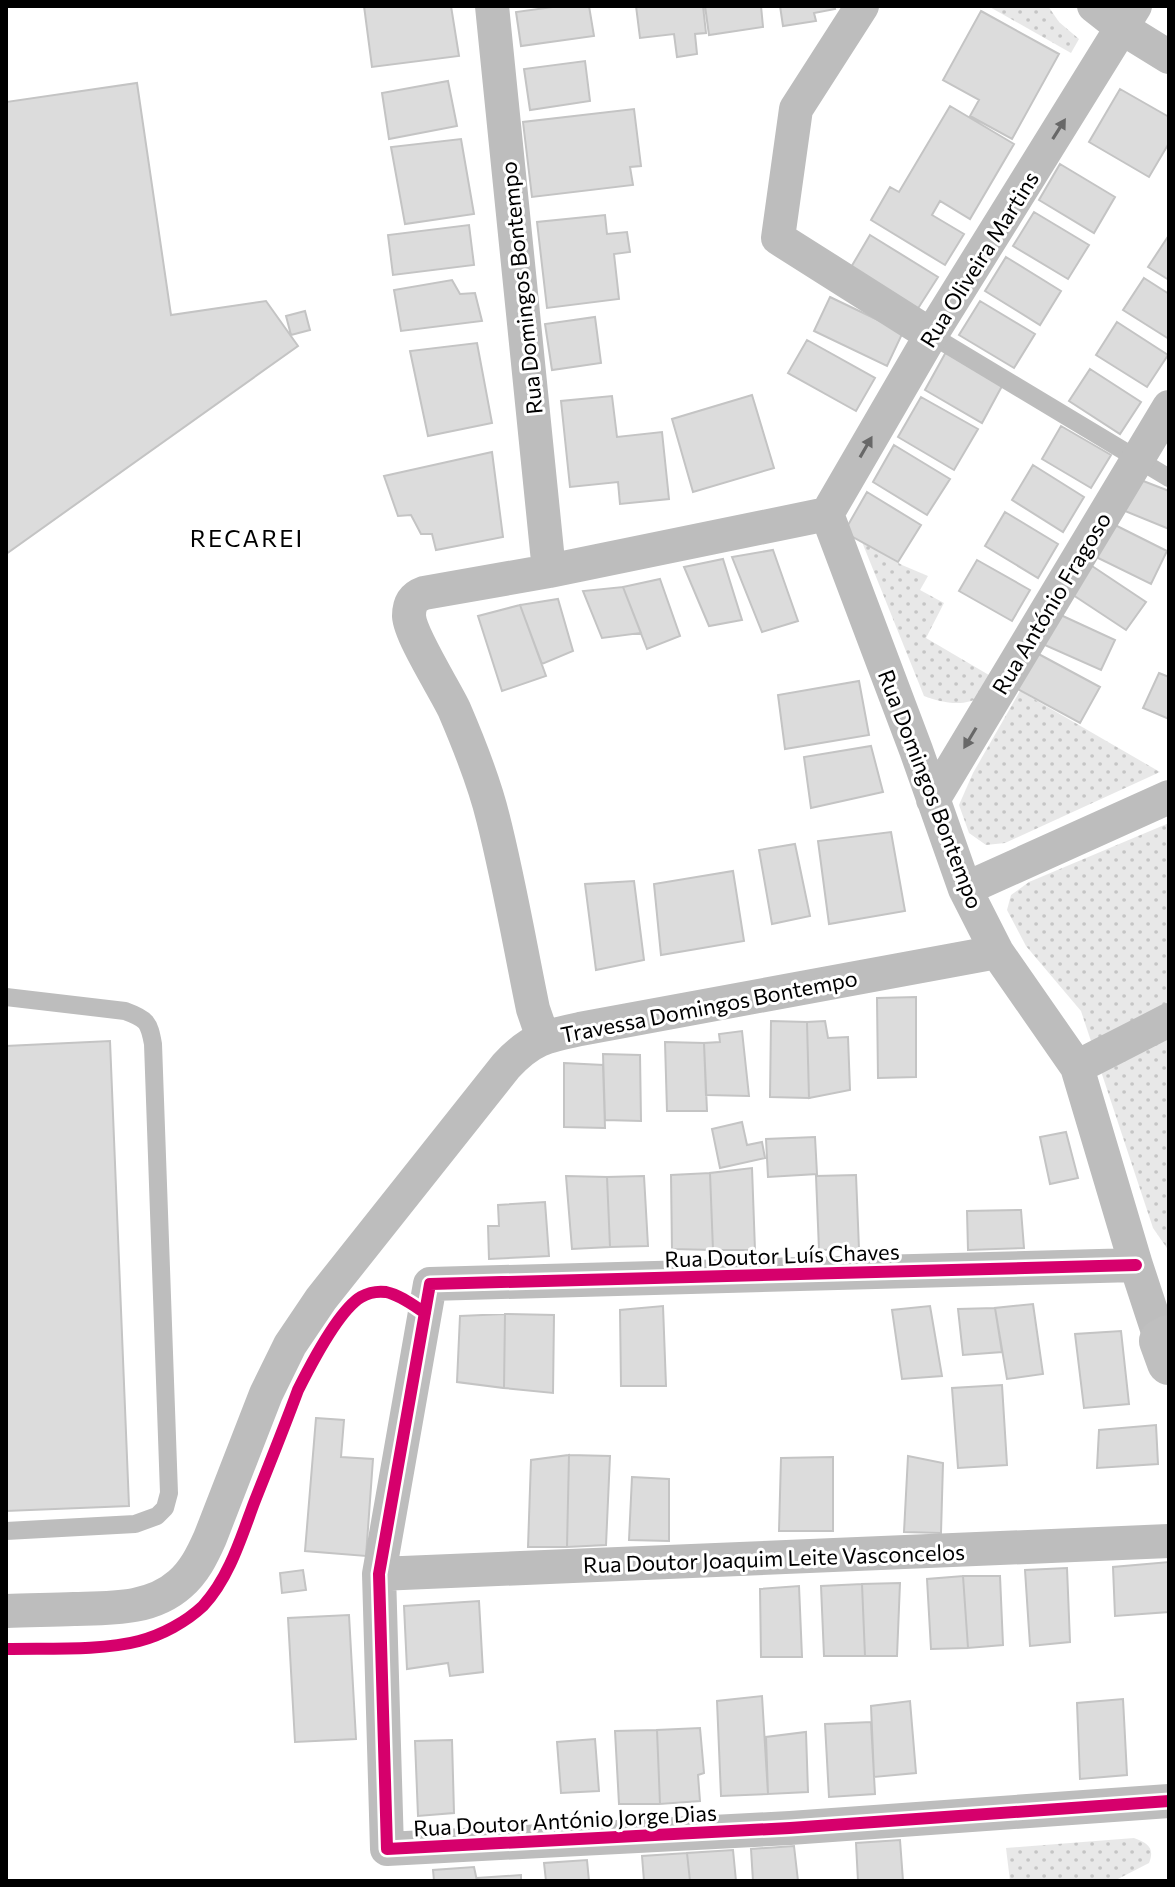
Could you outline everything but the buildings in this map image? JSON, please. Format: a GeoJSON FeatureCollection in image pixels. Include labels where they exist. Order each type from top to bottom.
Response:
{"type":"FeatureCollection","features":[{"type":"Feature","properties":{"kind":"street","name":"Rua Domingos Bontempo"},"geometry":{"type":"LineString","coordinates":[[492,6],[549,571]]}},
{"type":"Feature","properties":{"kind":"street"},"geometry":{"type":"LineString","coordinates":[[862,6],[796,109],[778,238],[931,335]]}},
{"type":"Feature","properties":{"kind":"street"},"geometry":{"type":"LineString","coordinates":[[1094,6],[1128,17],[1169,57]]}},
{"type":"Feature","properties":{"kind":"street","name":"Rua Oliveira Martins"},"geometry":{"type":"LineString","coordinates":[[827,514],[931,335],[1128,17]]}},
{"type":"Feature","properties":{"kind":"street","name":"Rua António Fragoso"},"geometry":{"type":"LineString","coordinates":[[933,800],[1169,407]]}},
{"type":"Feature","properties":{"kind":"street","name":"Rua Domingos Bontempo"},"geometry":{"type":"LineString","coordinates":[[827,514],[965,889],[997,952],[1077,1067],[1136,1265],[1166,1347]]}},
{"type":"Feature","properties":{"kind":"street"},"geometry":{"type":"LineString","coordinates":[[543,1038],[533,1009],[493,816],[449,698],[409,619],[410,605],[415,597],[424,593],[549,571],[827,514]]}},
{"type":"Feature","properties":{"kind":"street"},"geometry":{"type":"LineString","coordinates":[[965,889],[1169,797]]}},
{"type":"Feature","properties":{"kind":"street","name":"Travessa Domingos Bontempo"},"geometry":{"type":"LineString","coordinates":[[6,1611],[141,1604],[161,1597],[191,1573],[202,1557],[277,1369],[305,1322],[506,1066],[528,1046],[543,1038],[580,1029],[997,952]]}},
{"type":"Feature","properties":{"kind":"street"},"geometry":{"type":"LineString","coordinates":[[1077,1067],[1169,1020]]}},
{"type":"Feature","properties":{"kind":"street","name":"Rua Doutor Luís Chaves"},"geometry":{"type":"LineString","coordinates":[[430,1284],[1136,1265]]}},
{"type":"Feature","properties":{"kind":"street","name":"Rua Doutor António Jorge Dias"},"geometry":{"type":"LineString","coordinates":[[430,1284],[379,1574],[387,1849],[790,1828],[1169,1801]]}},
{"type":"Feature","properties":{"kind":"street","name":"Rua Doutor Joaquim Leite Vasconcelos"},"geometry":{"type":"LineString","coordinates":[[379,1574],[1169,1541]]}},
{"type":"Feature","properties":{"kind":"lane"},"geometry":{"type":"LineString","coordinates":[[931,335],[1169,478]]}},
{"type":"Feature","properties":{"kind":"lane"},"geometry":{"type":"LineString","coordinates":[[6,997],[125,1011],[142,1017],[150,1026],[169,1493],[165,1508],[157,1516],[135,1524],[6,1531]]}},
{"type":"Feature","properties":{"kind":"shaded area"},"geometry":{"type":"Polygon","coordinates":[[[988,6],[1048,6],[1059,22],[1079,39],[1071,53],[988,6]]]}},
{"type":"Feature","properties":{"kind":"shaded area"},"geometry":{"type":"Polygon","coordinates":[[[862,542],[928,576],[920,590],[944,603],[926,638],[994,678],[983,695],[961,703],[924,696],[862,542]]]}},
{"type":"Feature","properties":{"kind":"shaded area"},"geometry":{"type":"Polygon","coordinates":[[[1020,691],[1160,772],[1005,843],[986,845],[969,833],[959,805],[973,773],[1020,691]]]}},
{"type":"Feature","properties":{"kind":"shaded area"},"geometry":{"type":"Polygon","coordinates":[[[1169,823],[1169,1251],[1153,1228],[1081,1011],[1026,946],[1007,910],[1011,895],[1029,882],[1169,823]]]}},
{"type":"Feature","properties":{"kind":"shaded area"},"geometry":{"type":"Polygon","coordinates":[[[1134,1838],[1149,1847],[1149,1863],[1114,1881],[1010,1881],[1006,1848],[1134,1838]]]}},
{"type":"Feature","properties":{"kind":"cycle path"},"geometry":{"type":"LineString","coordinates":[[1136,1265],[430,1284],[379,1574],[387,1849],[790,1828],[1169,1801]]}},
{"type":"Feature","properties":{"kind":"cycle path"},"geometry":{"type":"LineString","coordinates":[[6,1649],[91,1648],[124,1644],[165,1632],[196,1612],[212,1595],[227,1570],[298,1390],[326,1339],[344,1314],[361,1297],[383,1292],[391,1293],[425,1313]]}},
{"type":"Feature","properties":{"kind":"district","name":"RECAREI"},"geometry":{"type":"Point","coordinates":[247,537]}}]}
